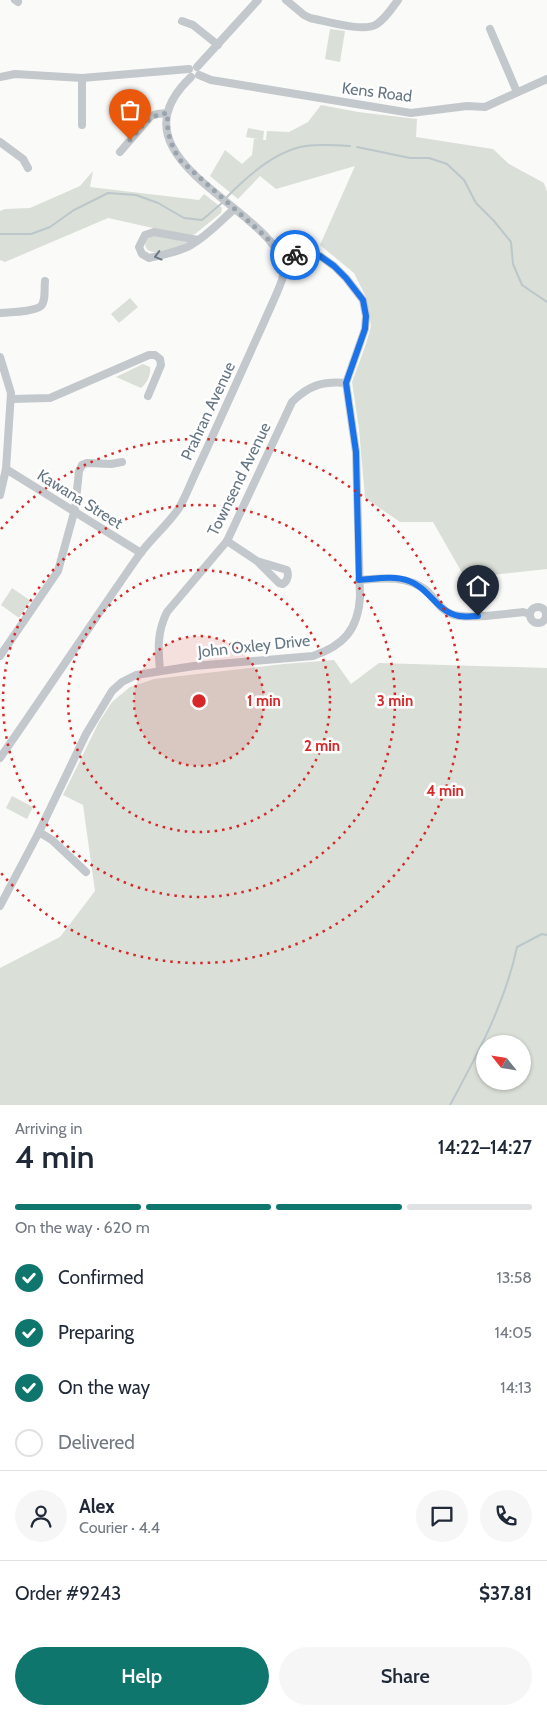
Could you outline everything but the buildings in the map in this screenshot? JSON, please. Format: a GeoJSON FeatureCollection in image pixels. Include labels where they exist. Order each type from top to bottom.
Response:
{"type":"FeatureCollection","features":[{"type":"Feature","properties":{"kind":"street"},"geometry":{"type":"LineString","coordinates":[[258,0],[174,96],[168,113],[168,135],[172,148],[180,160],[266,237],[278,250],[282,260]]}},
{"type":"Feature","properties":{"kind":"street"},"geometry":{"type":"LineString","coordinates":[[286,0],[304,16],[358,27],[371,27],[384,18],[398,0]]}},
{"type":"Feature","properties":{"kind":"street"},"geometry":{"type":"LineString","coordinates":[[182,21],[193,25],[218,45]]}},
{"type":"Feature","properties":{"kind":"street"},"geometry":{"type":"LineString","coordinates":[[490,28],[517,92]]}},
{"type":"Feature","properties":{"kind":"street","name":"Kens Road"},"geometry":{"type":"LineString","coordinates":[[0,77],[15,74],[82,78],[194,72],[221,81],[411,113],[468,106],[485,107],[547,79]]}},
{"type":"Feature","properties":{"kind":"street"},"geometry":{"type":"LineString","coordinates":[[82,78],[82,125]]}},
{"type":"Feature","properties":{"kind":"street"},"geometry":{"type":"LineString","coordinates":[[120,152],[151,116],[168,113]]}},
{"type":"Feature","properties":{"kind":"street"},"geometry":{"type":"LineString","coordinates":[[0,142],[23,159],[28,168]]}},
{"type":"Feature","properties":{"kind":"street"},"geometry":{"type":"LineString","coordinates":[[198,240],[154,232],[145,235],[139,247],[142,254],[149,258],[190,246],[198,240],[234,209]]}},
{"type":"Feature","properties":{"kind":"street","name":"John Oxley Drive"},"geometry":{"type":"LineString","coordinates":[[0,906],[39,832],[86,734],[112,691],[122,682],[136,675],[160,670],[313,656],[327,651],[338,644],[354,626],[359,613],[356,452],[346,383],[365,329],[366,316],[363,300],[346,278],[320,256],[310,252],[282,260]]}},
{"type":"Feature","properties":{"kind":"street","name":"Prahran Avenue"},"geometry":{"type":"LineString","coordinates":[[1,755],[140,553],[179,508],[277,293],[282,278],[282,260]]}},
{"type":"Feature","properties":{"kind":"street"},"geometry":{"type":"LineString","coordinates":[[0,313],[34,309],[41,306],[45,281]]}},
{"type":"Feature","properties":{"kind":"street"},"geometry":{"type":"LineString","coordinates":[[11,399],[50,398],[149,355],[155,355],[160,358],[161,365],[148,396]]}},
{"type":"Feature","properties":{"kind":"street"},"geometry":{"type":"LineString","coordinates":[[0,357],[9,382],[11,399],[6,470],[0,495]]}},
{"type":"Feature","properties":{"kind":"street","name":"Townsend Avenue"},"geometry":{"type":"LineString","coordinates":[[160,670],[158,646],[160,626],[167,612],[226,541],[292,402],[303,391],[320,384],[346,383]]}},
{"type":"Feature","properties":{"kind":"street"},"geometry":{"type":"LineString","coordinates":[[0,656],[58,571],[74,511],[79,471],[82,465],[87,463],[112,464],[122,462]]}},
{"type":"Feature","properties":{"kind":"street","name":"Kawana Street"},"geometry":{"type":"LineString","coordinates":[[6,470],[140,553]]}},
{"type":"Feature","properties":{"kind":"street"},"geometry":{"type":"LineString","coordinates":[[226,541],[257,561]]}},
{"type":"Feature","properties":{"kind":"street"},"geometry":{"type":"LineString","coordinates":[[359,580],[388,578],[409,581],[426,590],[450,614],[461,617],[523,612],[530,614]]}},
{"type":"Feature","properties":{"kind":"street"},"geometry":{"type":"LineString","coordinates":[[39,832],[52,840],[86,872]]}},
{"type":"Feature","properties":{"kind":"shaded area"},"geometry":{"type":"Polygon","coordinates":[[[330,29],[345,31],[340,62],[325,59],[330,29]]]}},
{"type":"Feature","properties":{"kind":"shaded area"},"geometry":{"type":"Polygon","coordinates":[[[321,105],[358,112],[417,119],[416,137],[493,149],[509,164],[544,183],[547,192],[547,569],[465,578],[433,522],[400,522],[365,498],[359,429],[352,382],[371,326],[366,297],[354,273],[320,245],[355,166],[276,189],[260,176],[238,199],[210,176],[225,150],[242,164],[252,155],[254,139],[258,139],[246,137],[248,128],[264,131],[263,140],[266,140],[267,131],[289,132],[308,122],[321,105]]]}},
{"type":"Feature","properties":{"kind":"shaded area"},"geometry":{"type":"Polygon","coordinates":[[[93,171],[90,187],[199,200],[204,194],[222,208],[221,213],[195,234],[189,236],[108,218],[5,262],[0,260],[0,211],[30,208],[80,186],[93,171]]]}},
{"type":"Feature","properties":{"kind":"shaded area"},"geometry":{"type":"Polygon","coordinates":[[[153,235],[186,243],[160,252],[153,252],[148,250],[146,239],[153,235]]]}},
{"type":"Feature","properties":{"kind":"shaded area"},"geometry":{"type":"Polygon","coordinates":[[[130,298],[138,307],[119,323],[111,314],[130,298]]]}},
{"type":"Feature","properties":{"kind":"shaded area"},"geometry":{"type":"Polygon","coordinates":[[[143,364],[150,367],[150,373],[141,388],[116,377],[143,364]]]}},
{"type":"Feature","properties":{"kind":"shaded area"},"geometry":{"type":"Polygon","coordinates":[[[12,588],[31,601],[19,618],[1,605],[12,588]]]}},
{"type":"Feature","properties":{"kind":"shaded area"},"geometry":{"type":"Polygon","coordinates":[[[334,660],[351,684],[379,663],[547,668],[547,1105],[0,1105],[0,968],[60,937],[95,891],[83,805],[63,795],[99,722],[112,702],[130,687],[154,679],[334,660]]]}},
{"type":"Feature","properties":{"kind":"shaded area"},"geometry":{"type":"Polygon","coordinates":[[[12,796],[33,807],[27,819],[6,808],[12,796]]]}},
{"type":"Feature","properties":{"kind":"waterway"},"geometry":{"type":"LineString","coordinates":[[225,199],[262,166],[284,153],[312,145],[350,146]]}},
{"type":"Feature","properties":{"kind":"waterway"},"geometry":{"type":"LineString","coordinates":[[357,147],[410,158],[429,158],[447,164],[464,180],[476,203],[511,242],[513,264],[522,285],[547,302]]}},
{"type":"Feature","properties":{"kind":"waterway"},"geometry":{"type":"LineString","coordinates":[[0,234],[31,234],[50,227],[74,210],[108,193],[136,195],[158,203],[184,218],[202,220],[222,203]]}},
{"type":"Feature","properties":{"kind":"waterway"},"geometry":{"type":"LineString","coordinates":[[450,1105],[498,1009],[517,947],[542,934],[547,935]]}},
{"type":"Feature","properties":{"kind":"way so far"},"geometry":{"type":"LineString","coordinates":[[130,140],[151,116],[168,113],[166,124],[168,135],[172,148],[180,160],[266,237],[278,250],[282,260],[295,255]]}},
{"type":"Feature","properties":{"kind":"route"},"geometry":{"type":"LineString","coordinates":[[295,255],[310,252],[320,256],[346,278],[363,300],[366,316],[365,329],[346,383],[356,452],[359,580],[388,578],[409,581],[426,590],[450,614],[461,617],[478,616]]}}]}
